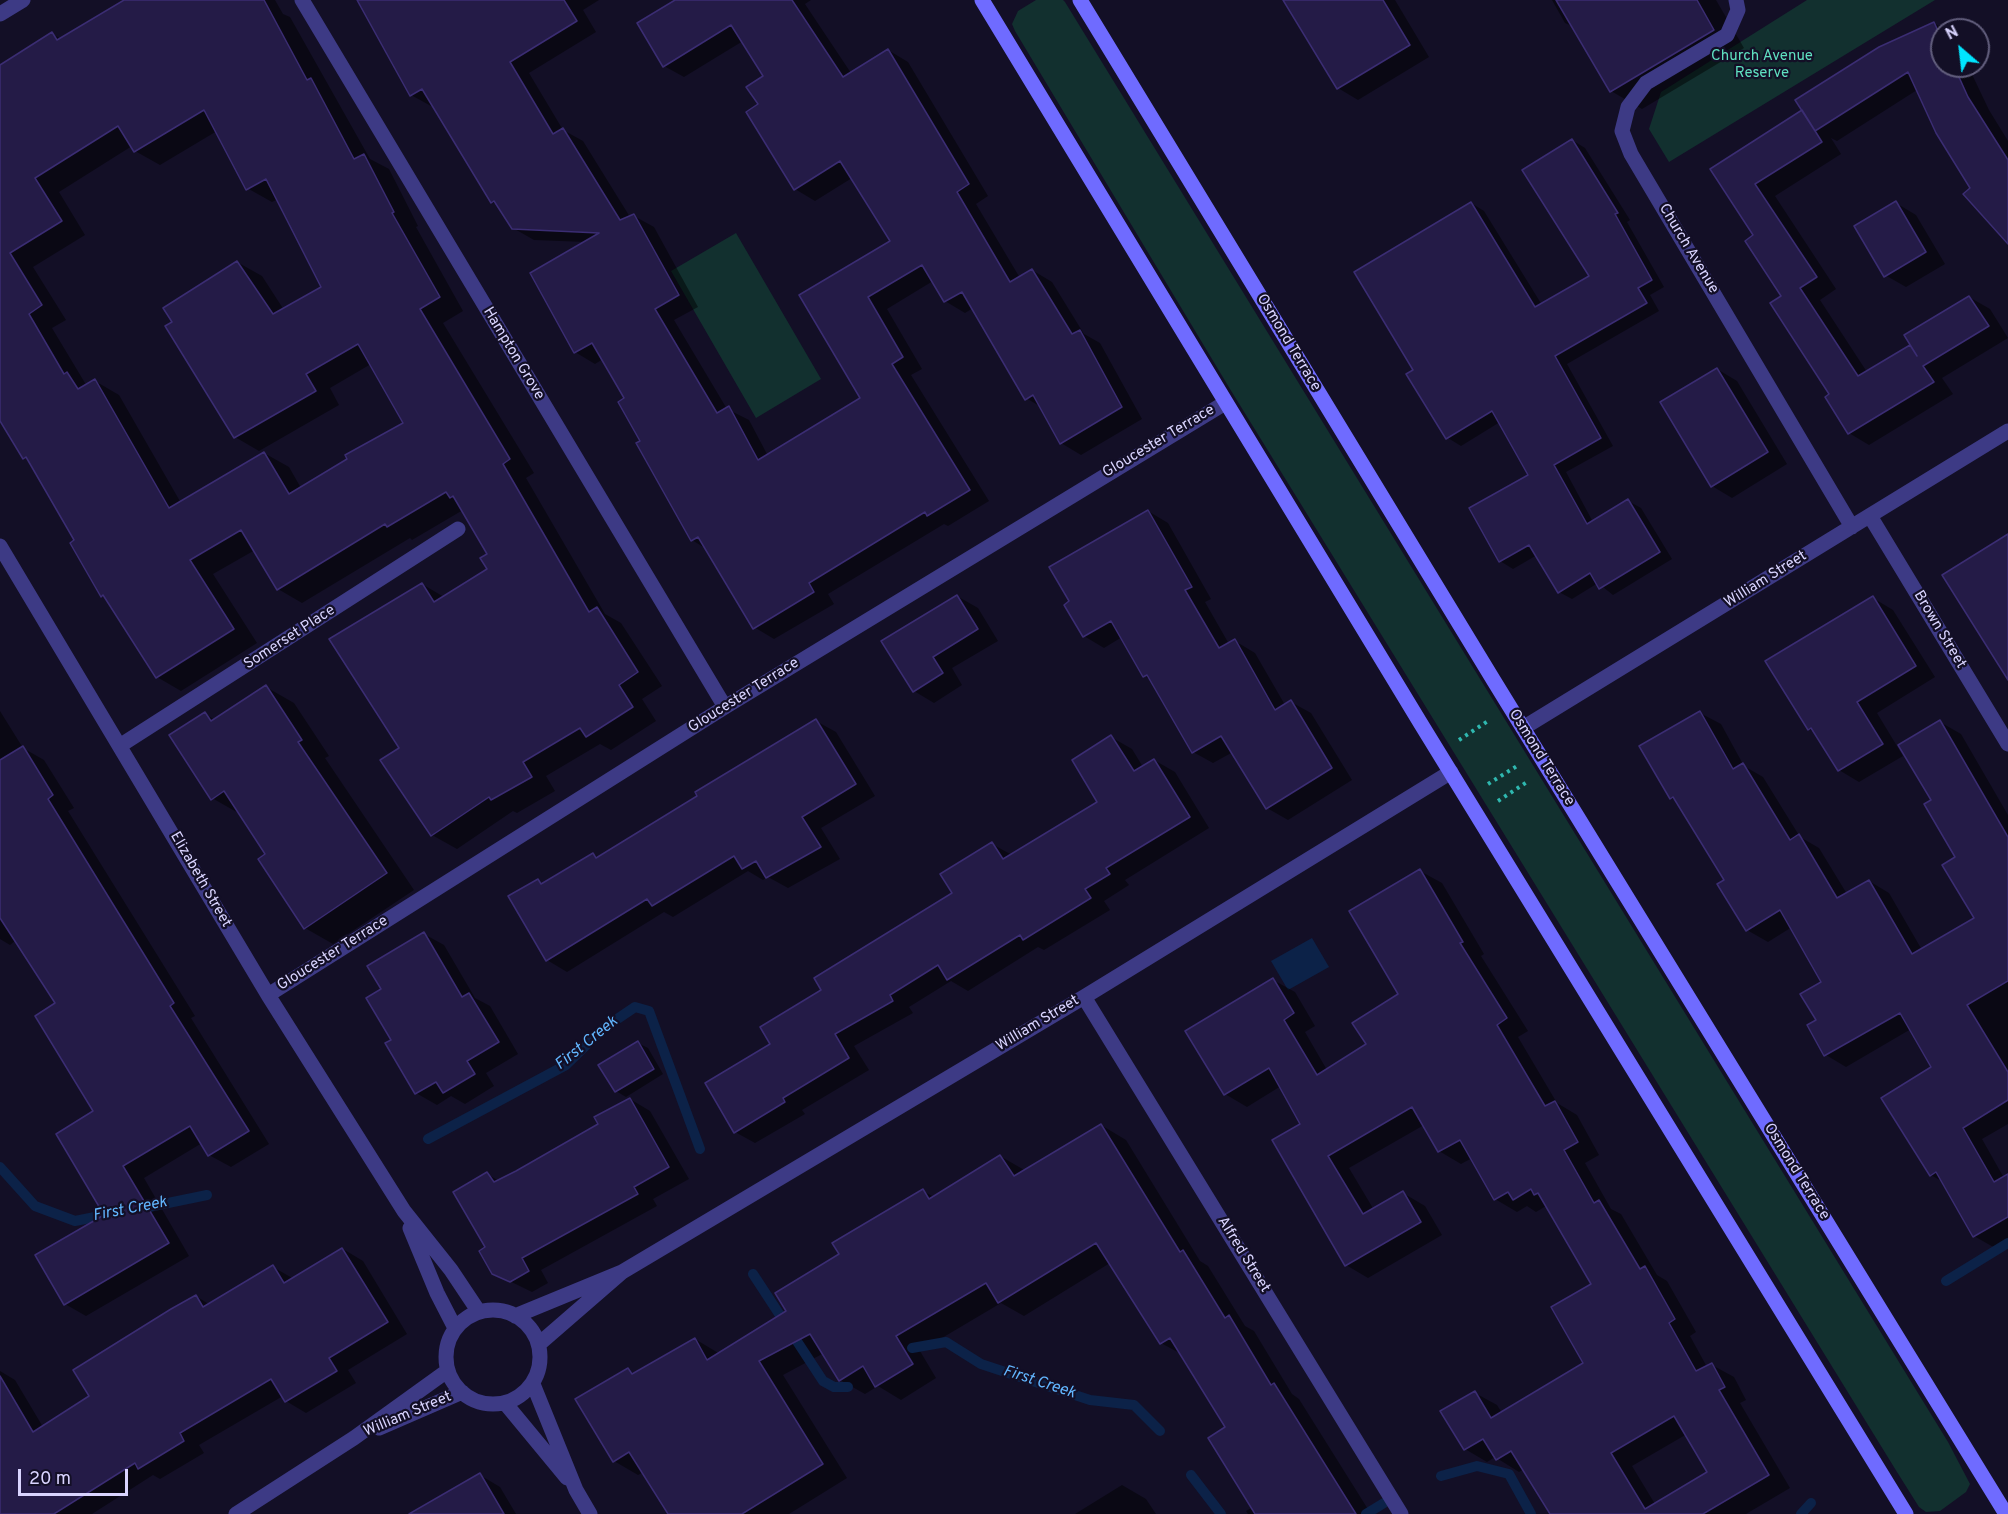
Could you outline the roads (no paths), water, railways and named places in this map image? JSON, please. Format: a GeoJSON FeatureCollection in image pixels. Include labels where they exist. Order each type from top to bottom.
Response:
{"type":"FeatureCollection","features":[{"type":"Feature","properties":{"kind":"street"},"geometry":{"type":"LineString","coordinates":[[0,14],[23,0]]}},
{"type":"Feature","properties":{"kind":"street","name":"Hampton Grove"},"geometry":{"type":"LineString","coordinates":[[302,0],[725,707]]}},
{"type":"Feature","properties":{"kind":"street"},"geometry":{"type":"LineString","coordinates":[[982,0],[1438,753],[1906,1514]]}},
{"type":"Feature","properties":{"kind":"street","name":"Osmond Terrace"},"geometry":{"type":"LineString","coordinates":[[1080,0],[2000,1512]]}},
{"type":"Feature","properties":{"kind":"street","name":"Church Avenue"},"geometry":{"type":"LineString","coordinates":[[1736,0],[1738,10],[1727,34],[1646,83],[1628,107],[1622,131],[1631,154],[1852,527]]}},
{"type":"Feature","properties":{"kind":"street","name":"Gloucester Terrace"},"geometry":{"type":"LineString","coordinates":[[268,995],[725,707],[1225,403]]}},
{"type":"Feature","properties":{"kind":"street","name":"William Street"},"geometry":{"type":"LineString","coordinates":[[1523,728],[2008,431]]}},
{"type":"Feature","properties":{"kind":"street","name":"Brown Street"},"geometry":{"type":"LineString","coordinates":[[1870,516],[2008,744]]}},
{"type":"Feature","properties":{"kind":"street","name":"Somerset Place"},"geometry":{"type":"LineString","coordinates":[[121,745],[458,530]]}},
{"type":"Feature","properties":{"kind":"street","name":"Elizabeth Street"},"geometry":{"type":"LineString","coordinates":[[0,546],[121,745],[268,995],[404,1211],[451,1270],[479,1312]]}},
{"type":"Feature","properties":{"kind":"street","name":"William Street"},"geometry":{"type":"LineString","coordinates":[[515,1316],[622,1272],[1084,996],[1451,772]]}},
{"type":"Feature","properties":{"kind":"street","name":"Alfred Street"},"geometry":{"type":"LineString","coordinates":[[1084,996],[1401,1514]]}},
{"type":"Feature","properties":{"kind":"street","name":"Elizabeth Street"},"geometry":{"type":"LineString","coordinates":[[404,1211],[437,1293],[455,1328]]}},
{"type":"Feature","properties":{"kind":"street","name":"William Street"},"geometry":{"type":"LineString","coordinates":[[539,1344],[622,1272]]}},
{"type":"Feature","properties":{"kind":"street"},"geometry":{"type":"LineString","coordinates":[[493,1310],[515,1316],[531,1327],[539,1344],[539,1370],[533,1384],[522,1395],[505,1403],[480,1403],[462,1392],[447,1371],[446,1350],[455,1328],[465,1318],[479,1312],[493,1310]]}},
{"type":"Feature","properties":{"kind":"street","name":"William Street"},"geometry":{"type":"LineString","coordinates":[[236,1514],[354,1438],[447,1371]]}},
{"type":"Feature","properties":{"kind":"street"},"geometry":{"type":"LineString","coordinates":[[533,1384],[576,1490],[590,1514]]}},
{"type":"Feature","properties":{"kind":"street","name":"William Street"},"geometry":{"type":"LineString","coordinates":[[354,1438],[462,1392]]}},
{"type":"Feature","properties":{"kind":"street"},"geometry":{"type":"LineString","coordinates":[[505,1403],[576,1490]]}},
{"type":"Feature","properties":{"kind":"water"},"geometry":{"type":"Polygon","coordinates":[[[1312,938],[1329,967],[1288,990],[1271,961],[1312,938]]]}},
{"type":"Feature","properties":{"kind":"waterway","name":"First Creek"},"geometry":{"type":"LineString","coordinates":[[428,1139],[566,1065],[604,1028],[635,1007],[649,1011],[700,1149]]}},
{"type":"Feature","properties":{"kind":"waterway","name":"First Creek"},"geometry":{"type":"LineString","coordinates":[[0,1167],[35,1206],[75,1221],[115,1213]]}},
{"type":"Feature","properties":{"kind":"waterway","name":"First Creek"},"geometry":{"type":"LineString","coordinates":[[134,1210],[207,1195]]}},
{"type":"Feature","properties":{"kind":"waterway","name":"First Creek"},"geometry":{"type":"LineString","coordinates":[[1946,1281],[2008,1243]]}},
{"type":"Feature","properties":{"kind":"waterway","name":"First Creek"},"geometry":{"type":"LineString","coordinates":[[753,1274],[823,1381],[834,1387],[848,1387]]}},
{"type":"Feature","properties":{"kind":"waterway","name":"First Creek"},"geometry":{"type":"LineString","coordinates":[[912,1348],[946,1342],[981,1364],[1090,1400],[1134,1405],[1160,1431]]}},
{"type":"Feature","properties":{"kind":"waterway","name":"First Creek"},"geometry":{"type":"LineString","coordinates":[[1441,1476],[1477,1466],[1509,1474],[1531,1514]]}},
{"type":"Feature","properties":{"kind":"waterway","name":"First Creek"},"geometry":{"type":"LineString","coordinates":[[1191,1475],[1221,1514]]}},
{"type":"Feature","properties":{"kind":"waterway","name":"First Creek"},"geometry":{"type":"LineString","coordinates":[[1366,1514],[1384,1503]]}},
{"type":"Feature","properties":{"kind":"waterway","name":"First Creek"},"geometry":{"type":"LineString","coordinates":[[1801,1514],[1811,1503]]}},
{"type":"Feature","properties":{"kind":"park label","name":"Church Avenue Reserve"},"geometry":{"type":"Point","coordinates":[1762,66]}}]}
